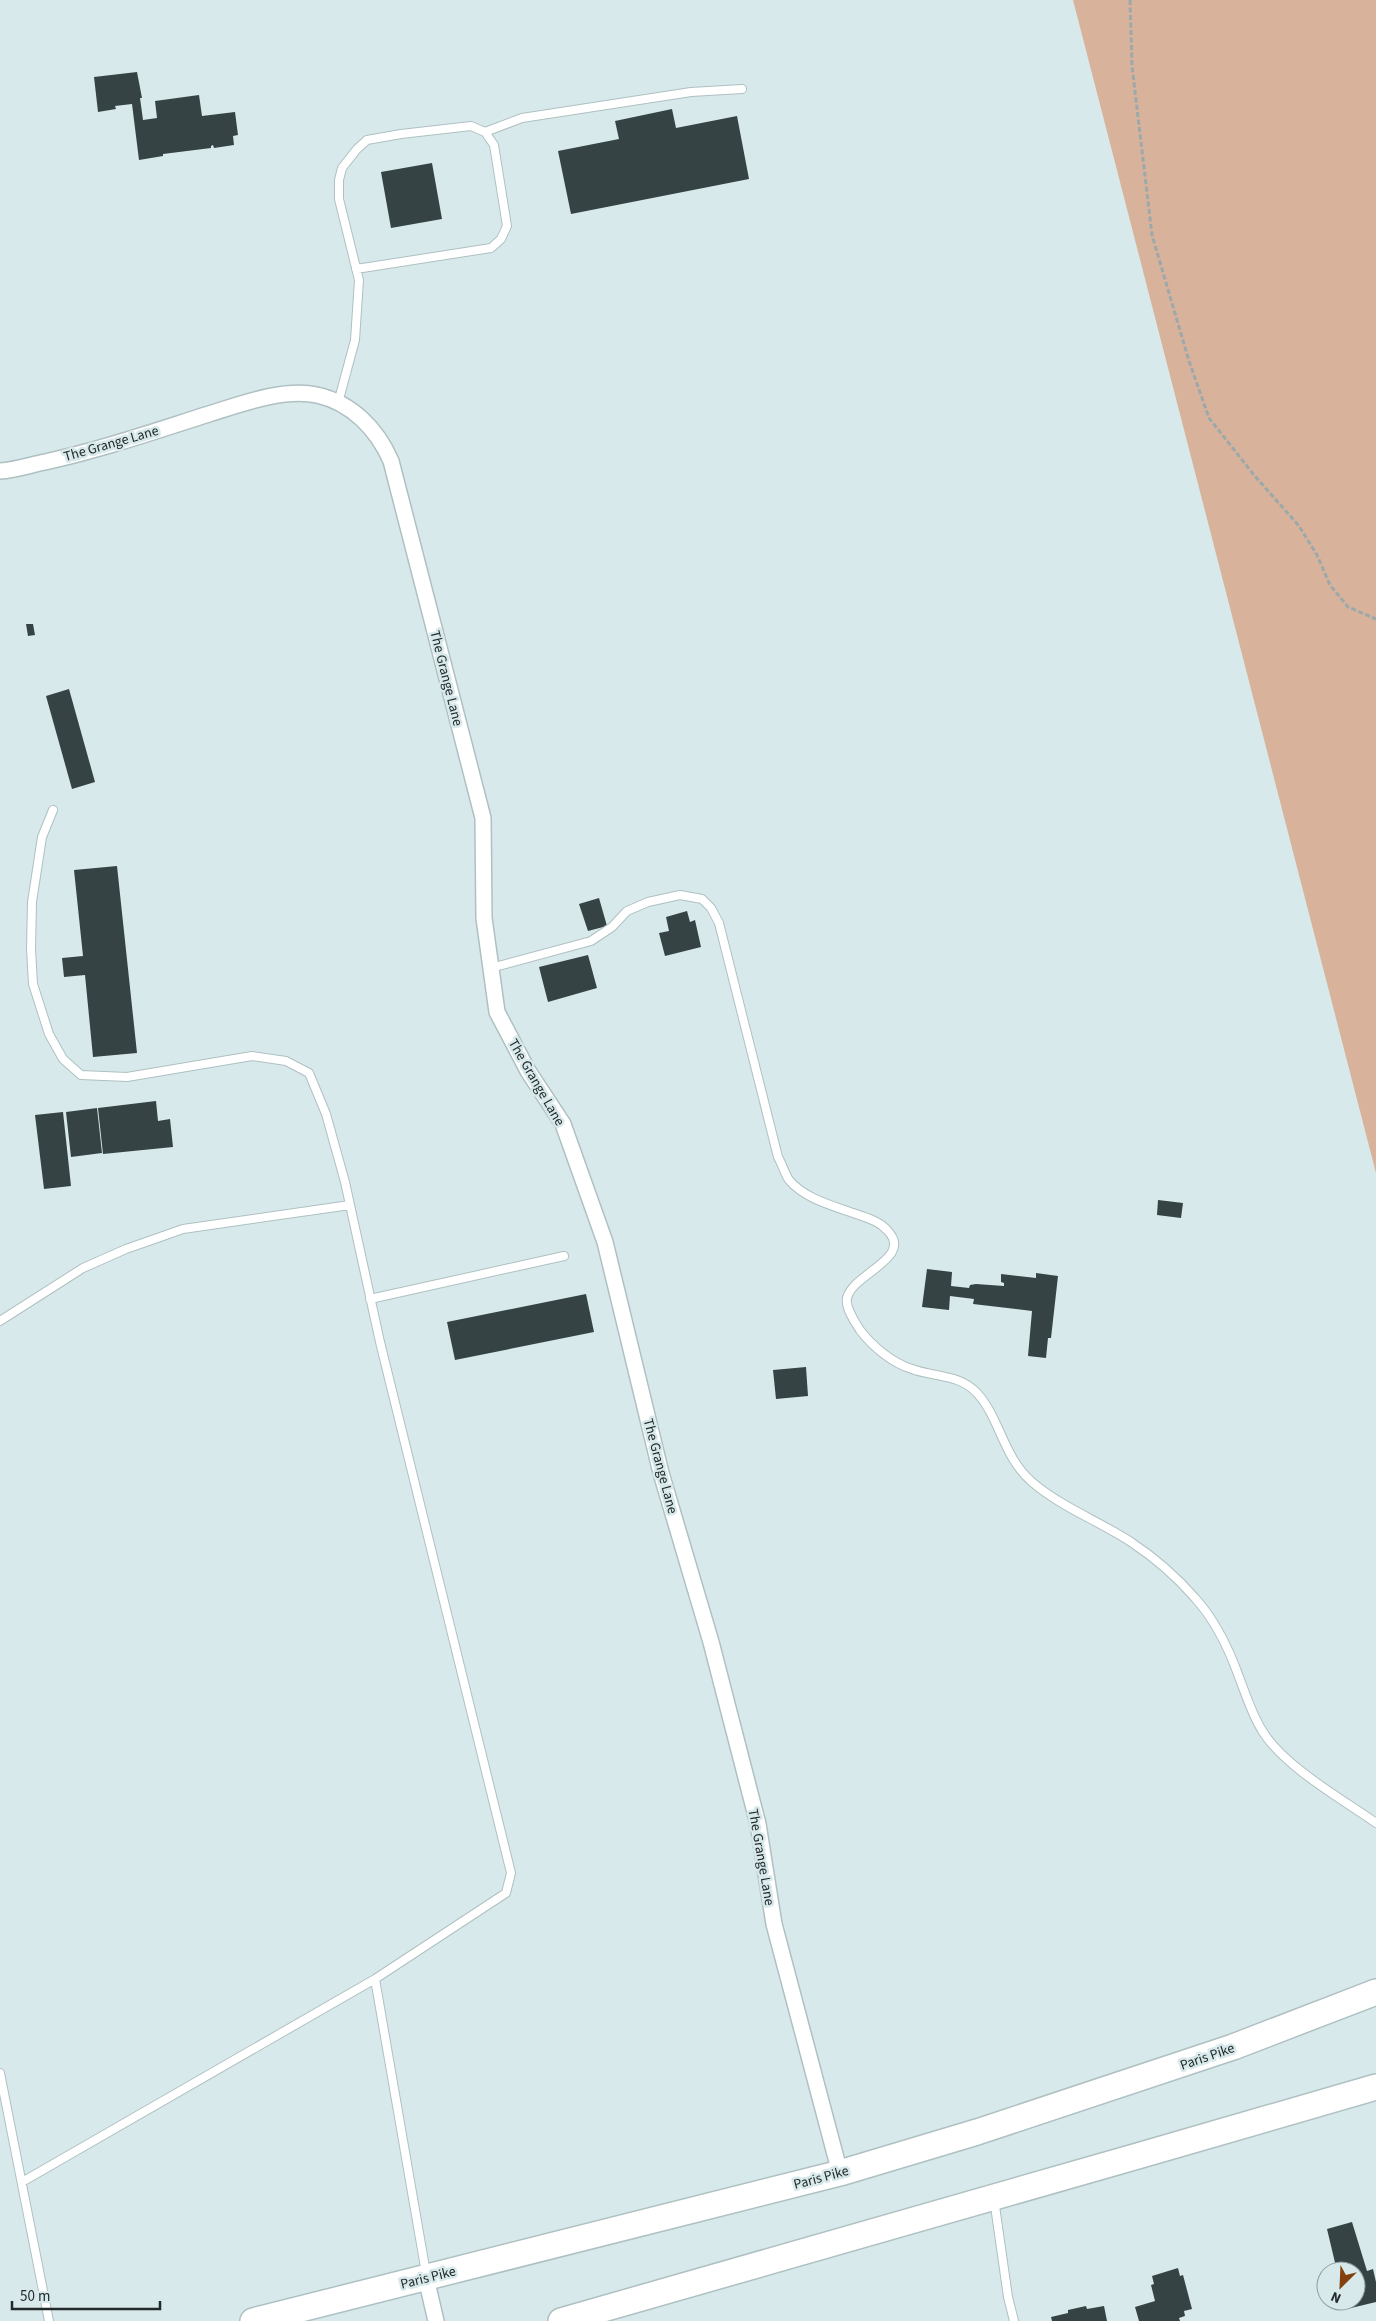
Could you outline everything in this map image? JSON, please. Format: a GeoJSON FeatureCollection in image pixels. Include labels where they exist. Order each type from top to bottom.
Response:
{"type":"FeatureCollection","features":[{"type":"Feature","properties":{"kind":"highway","name":"Paris Pike"},"geometry":{"type":"LineString","coordinates":[[253,2321],[840,2172],[977,2132],[1233,2047],[1376,1992]]}},
{"type":"Feature","properties":{"kind":"highway"},"geometry":{"type":"LineString","coordinates":[[562,2321],[993,2197],[1140,2157],[1376,2087]]}},
{"type":"Feature","properties":{"kind":"street","name":"The Grange Lane"},"geometry":{"type":"LineString","coordinates":[[0,471],[69,456],[252,400],[285,395],[316,395],[338,403],[358,415],[373,429],[391,461],[483,818],[484,918],[497,1012],[528,1071],[563,1124],[605,1242],[661,1472],[711,1642],[756,1814],[774,1924],[840,2172]]}},
{"type":"Feature","properties":{"kind":"street"},"geometry":{"type":"LineString","coordinates":[[426,2278],[436,2321]]}},
{"type":"Feature","properties":{"kind":"lane"},"geometry":{"type":"LineString","coordinates":[[485,132],[522,118],[691,92],[742,89]]}},
{"type":"Feature","properties":{"kind":"lane"},"geometry":{"type":"LineString","coordinates":[[338,403],[355,340],[359,280],[356,269],[339,199],[339,180],[342,168],[349,157],[367,140],[471,126],[485,132],[494,145],[507,226],[501,239],[491,248],[356,269]]}},
{"type":"Feature","properties":{"kind":"lane"},"geometry":{"type":"LineString","coordinates":[[22,2182],[375,1979],[506,1893],[511,1873],[370,1299],[350,1205],[326,1114],[309,1073],[286,1061],[252,1056],[127,1077],[81,1074],[63,1059],[49,1034],[33,984],[31,949],[32,902],[42,837],[53,810]]}},
{"type":"Feature","properties":{"kind":"lane"},"geometry":{"type":"LineString","coordinates":[[491,968],[591,941],[612,927],[626,911],[648,902],[680,895],[702,899],[711,908],[719,923],[778,1157],[789,1180],[806,1193],[823,1202],[874,1221],[887,1230],[894,1239],[894,1250],[889,1259],[856,1282],[847,1298],[848,1309],[860,1330],[880,1351],[910,1369],[958,1380],[976,1392],[1019,1470],[1064,1505],[1130,1542],[1165,1567],[1196,1599],[1217,1628],[1239,1675],[1246,1697],[1263,1732],[1269,1740],[1281,1754],[1308,1775],[1376,1823]]}},
{"type":"Feature","properties":{"kind":"lane"},"geometry":{"type":"LineString","coordinates":[[0,1321],[83,1268],[126,1249],[183,1229],[350,1205]]}},
{"type":"Feature","properties":{"kind":"lane"},"geometry":{"type":"LineString","coordinates":[[370,1299],[564,1256]]}},
{"type":"Feature","properties":{"kind":"lane"},"geometry":{"type":"LineString","coordinates":[[375,1979],[426,2278]]}},
{"type":"Feature","properties":{"kind":"lane"},"geometry":{"type":"LineString","coordinates":[[0,2073],[49,2321]]}},
{"type":"Feature","properties":{"kind":"lane"},"geometry":{"type":"LineString","coordinates":[[993,2197],[1008,2297],[1014,2321]]}},
{"type":"Feature","properties":{"kind":"path"},"geometry":{"type":"LineString","coordinates":[[1130,0],[1132,66],[1152,236],[1188,361],[1209,418],[1254,475],[1299,526],[1317,555],[1330,585],[1348,607],[1376,619]]}},
{"type":"Feature","properties":{"kind":"shaded area"},"geometry":{"type":"Polygon","coordinates":[[[1073,0],[1376,0],[1376,1173],[1073,0]]]}},
{"type":"Feature","properties":{"kind":"building"},"geometry":{"type":"Polygon","coordinates":[[[137,72],[142,98],[140,98],[143,120],[157,118],[155,101],[199,95],[202,116],[235,112],[238,135],[233,136],[234,145],[214,148],[213,145],[211,148],[163,154],[163,156],[139,160],[132,104],[115,106],[116,109],[98,112],[94,77],[137,72]]]}},
{"type":"Feature","properties":{"kind":"building"},"geometry":{"type":"Polygon","coordinates":[[[672,109],[676,128],[737,116],[749,179],[571,214],[558,151],[619,139],[615,121],[672,109]]]}},
{"type":"Feature","properties":{"kind":"building"},"geometry":{"type":"Polygon","coordinates":[[[432,163],[442,219],[391,228],[381,172],[432,163]]]}},
{"type":"Feature","properties":{"kind":"building"},"geometry":{"type":"Polygon","coordinates":[[[26,624],[33,624],[35,635],[28,636],[26,624]]]}},
{"type":"Feature","properties":{"kind":"building"},"geometry":{"type":"Polygon","coordinates":[[[69,689],[95,782],[72,789],[46,696],[69,689]]]}},
{"type":"Feature","properties":{"kind":"building"},"geometry":{"type":"Polygon","coordinates":[[[117,866],[137,1053],[93,1057],[85,975],[64,977],[62,958],[83,956],[74,870],[117,866]]]}},
{"type":"Feature","properties":{"kind":"building"},"geometry":{"type":"Polygon","coordinates":[[[599,898],[607,926],[588,931],[579,904],[599,898]]]}},
{"type":"Feature","properties":{"kind":"building"},"geometry":{"type":"Polygon","coordinates":[[[687,911],[690,922],[695,920],[701,947],[665,956],[659,933],[669,931],[666,917],[687,911]]]}},
{"type":"Feature","properties":{"kind":"building"},"geometry":{"type":"Polygon","coordinates":[[[588,955],[597,988],[548,1002],[539,967],[588,955]]]}},
{"type":"Feature","properties":{"kind":"building"},"geometry":{"type":"Polygon","coordinates":[[[156,1101],[158,1121],[170,1119],[173,1147],[103,1154],[98,1108],[156,1101]]]}},
{"type":"Feature","properties":{"kind":"building"},"geometry":{"type":"Polygon","coordinates":[[[97,1108],[102,1153],[71,1157],[66,1112],[97,1108]]]}},
{"type":"Feature","properties":{"kind":"building"},"geometry":{"type":"Polygon","coordinates":[[[63,1112],[71,1186],[44,1189],[35,1115],[63,1112]]]}},
{"type":"Feature","properties":{"kind":"building"},"geometry":{"type":"Polygon","coordinates":[[[1158,1200],[1183,1203],[1181,1218],[1157,1215],[1158,1200]]]}},
{"type":"Feature","properties":{"kind":"building"},"geometry":{"type":"Polygon","coordinates":[[[927,1269],[952,1272],[951,1286],[969,1288],[970,1285],[976,1284],[1004,1286],[1004,1283],[1001,1282],[1001,1274],[1036,1278],[1036,1273],[1058,1276],[1051,1338],[1048,1338],[1046,1358],[1028,1356],[1032,1311],[973,1304],[974,1299],[950,1296],[949,1310],[922,1307],[927,1269]]]}},
{"type":"Feature","properties":{"kind":"building"},"geometry":{"type":"Polygon","coordinates":[[[586,1294],[594,1332],[455,1360],[447,1322],[586,1294]]]}},
{"type":"Feature","properties":{"kind":"building"},"geometry":{"type":"Polygon","coordinates":[[[806,1367],[808,1396],[776,1399],[773,1370],[806,1367]]]}},
{"type":"Feature","properties":{"kind":"building"},"geometry":{"type":"Polygon","coordinates":[[[1352,2222],[1364,2261],[1335,2261],[1327,2229],[1352,2222]]]}},
{"type":"Feature","properties":{"kind":"building"},"geometry":{"type":"Polygon","coordinates":[[[1178,2268],[1180,2276],[1183,2275],[1192,2309],[1184,2311],[1185,2316],[1179,2318],[1180,2321],[1139,2321],[1135,2307],[1155,2301],[1151,2285],[1154,2284],[1152,2276],[1178,2268]]]}},
{"type":"Feature","properties":{"kind":"building"},"geometry":{"type":"Polygon","coordinates":[[[1366,2268],[1367,2271],[1373,2269],[1376,2282],[1376,2302],[1366,2304],[1366,2268]]]}},
{"type":"Feature","properties":{"kind":"building"},"geometry":{"type":"Polygon","coordinates":[[[1086,2306],[1087,2309],[1104,2306],[1107,2321],[1052,2321],[1051,2317],[1068,2313],[1068,2310],[1086,2306]]]}}]}
